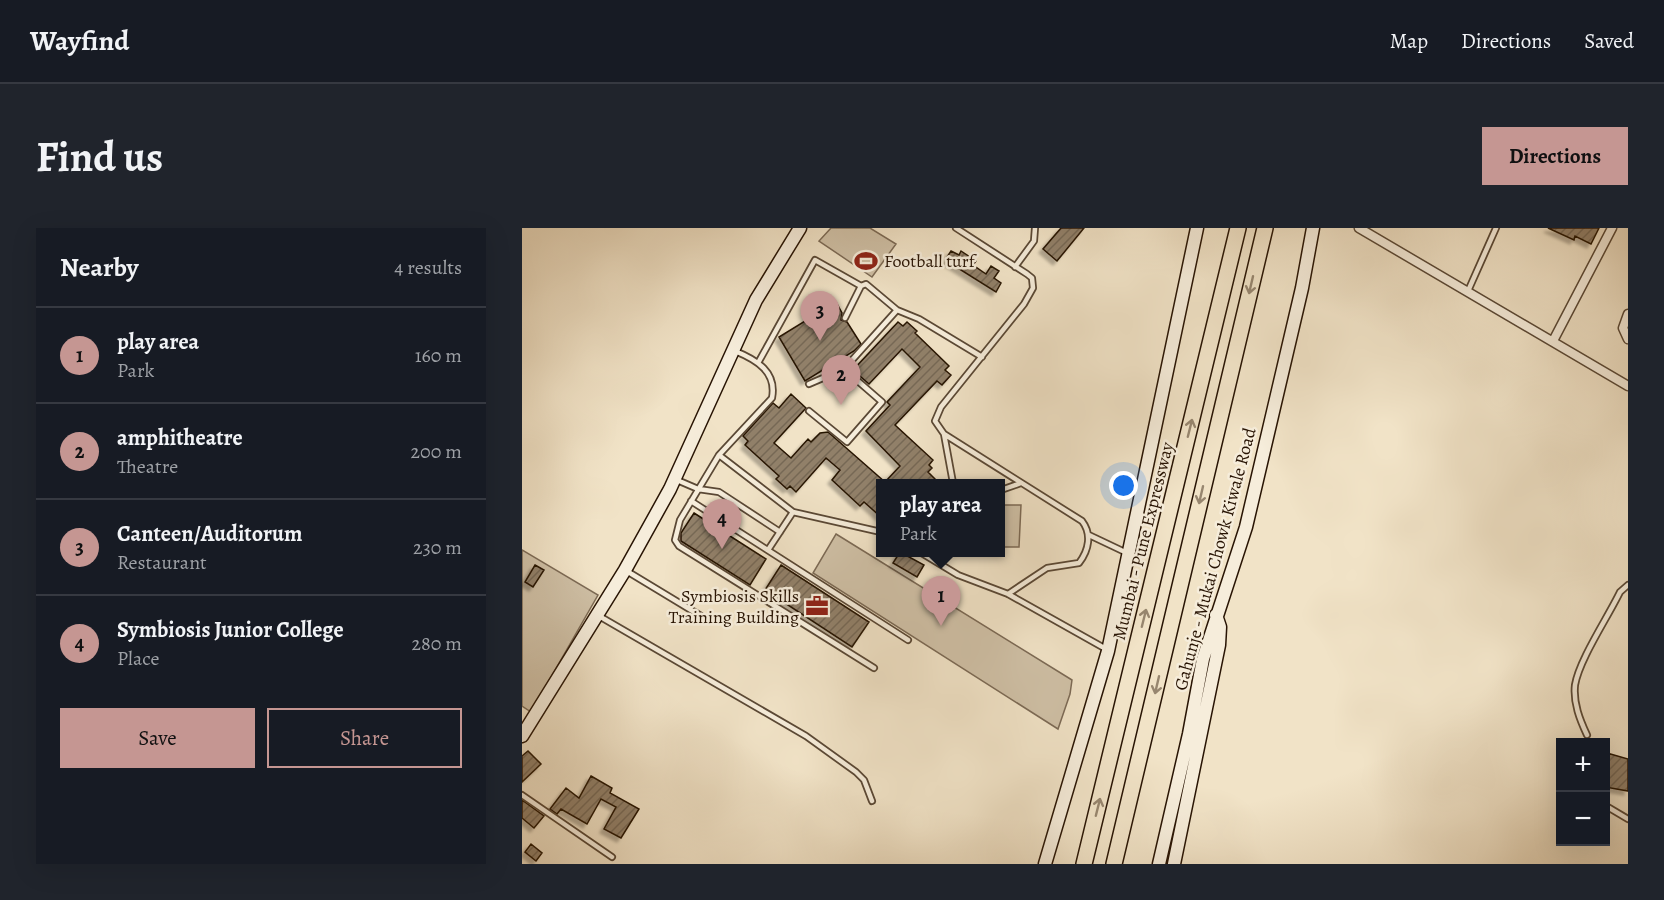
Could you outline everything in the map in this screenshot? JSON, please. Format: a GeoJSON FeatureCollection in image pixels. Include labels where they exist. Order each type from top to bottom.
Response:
{"type":"FeatureCollection","features":[{"type":"Feature","properties":{"kind":"highway","name":"Mumbai - Pune Expressway"},"geometry":{"type":"LineString","coordinates":[[1084,864],[1238,228]]}},
{"type":"Feature","properties":{"kind":"highway"},"geometry":{"type":"LineString","coordinates":[[1114,864],[1264,228]]}},
{"type":"Feature","properties":{"kind":"street"},"geometry":{"type":"LineString","coordinates":[[522,735],[625,570],[674,478],[756,300],[800,228]]}},
{"type":"Feature","properties":{"kind":"street"},"geometry":{"type":"LineString","coordinates":[[1045,864],[1108,651],[1197,228]]}},
{"type":"Feature","properties":{"kind":"street","name":"Gahunje - Mukai Chowk Kiwale Road"},"geometry":{"type":"LineString","coordinates":[[1159,864],[1189,734],[1203,659],[1215,614],[1246,527],[1302,288],[1313,228]]}},
{"type":"Feature","properties":{"kind":"street"},"geometry":{"type":"LineString","coordinates":[[1359,228],[1627,384]]}},
{"type":"Feature","properties":{"kind":"street"},"geometry":{"type":"LineString","coordinates":[[1553,341],[1612,228]]}},
{"type":"Feature","properties":{"kind":"street"},"geometry":{"type":"LineString","coordinates":[[1628,314],[1623,328],[1628,339]]}},
{"type":"Feature","properties":{"kind":"street"},"geometry":{"type":"LineString","coordinates":[[1174,864],[1219,645],[1220,627],[1215,614]]}},
{"type":"Feature","properties":{"kind":"lane"},"geometry":{"type":"LineString","coordinates":[[956,228],[1032,278],[1033,293],[937,414],[935,421],[945,434],[1082,520],[1089,535],[1088,547],[1080,563],[1047,568],[1008,594]]}},
{"type":"Feature","properties":{"kind":"lane"},"geometry":{"type":"LineString","coordinates":[[1015,267],[1034,241],[1035,228]]}},
{"type":"Feature","properties":{"kind":"lane"},"geometry":{"type":"LineString","coordinates":[[1468,291],[1496,228]]}},
{"type":"Feature","properties":{"kind":"lane"},"geometry":{"type":"LineString","coordinates":[[758,363],[815,260],[861,286],[866,284],[870,290],[880,293],[897,309],[919,319],[982,357]]}},
{"type":"Feature","properties":{"kind":"lane"},"geometry":{"type":"LineString","coordinates":[[845,318],[861,286]]}},
{"type":"Feature","properties":{"kind":"lane"},"geometry":{"type":"LineString","coordinates":[[809,384],[844,369],[897,309]]}},
{"type":"Feature","properties":{"kind":"lane"},"geometry":{"type":"LineString","coordinates":[[733,350],[758,363],[773,380],[772,398],[719,455],[675,533],[679,546],[874,668]]}},
{"type":"Feature","properties":{"kind":"lane"},"geometry":{"type":"LineString","coordinates":[[809,411],[847,442],[882,402],[844,369]]}},
{"type":"Feature","properties":{"kind":"lane"},"geometry":{"type":"LineString","coordinates":[[945,434],[951,479]]}},
{"type":"Feature","properties":{"kind":"lane"},"geometry":{"type":"LineString","coordinates":[[719,455],[792,512],[876,531]]}},
{"type":"Feature","properties":{"kind":"lane"},"geometry":{"type":"LineString","coordinates":[[674,478],[698,489],[719,492],[780,532]]}},
{"type":"Feature","properties":{"kind":"lane"},"geometry":{"type":"LineString","coordinates":[[1005,489],[1022,483]]}},
{"type":"Feature","properties":{"kind":"lane"},"geometry":{"type":"LineString","coordinates":[[691,501],[908,640]]}},
{"type":"Feature","properties":{"kind":"lane"},"geometry":{"type":"LineString","coordinates":[[768,550],[792,512]]}},
{"type":"Feature","properties":{"kind":"lane"},"geometry":{"type":"LineString","coordinates":[[1089,535],[1129,554]]}},
{"type":"Feature","properties":{"kind":"lane"},"geometry":{"type":"LineString","coordinates":[[928,557],[958,575],[1008,594],[1108,651]]}},
{"type":"Feature","properties":{"kind":"lane"},"geometry":{"type":"LineString","coordinates":[[625,570],[701,616]]}},
{"type":"Feature","properties":{"kind":"lane"},"geometry":{"type":"LineString","coordinates":[[1587,735],[1578,711],[1575,686],[1580,671],[1620,592],[1628,585]]}},
{"type":"Feature","properties":{"kind":"lane"},"geometry":{"type":"LineString","coordinates":[[597,614],[806,736],[856,772],[864,780],[872,801]]}},
{"type":"Feature","properties":{"kind":"lane"},"geometry":{"type":"LineString","coordinates":[[522,795],[612,857]]}},
{"type":"Feature","properties":{"kind":"lane"},"geometry":{"type":"LineString","coordinates":[[1610,809],[1628,819]]}},
{"type":"Feature","properties":{"kind":"shaded area","name":"Football turf"},"geometry":{"type":"Polygon","coordinates":[[[831,228],[870,228],[896,244],[872,277],[819,241],[831,228]]]}},
{"type":"Feature","properties":{"kind":"shaded area"},"geometry":{"type":"Polygon","coordinates":[[[1005,505],[1021,505],[1019,547],[1005,547],[1005,505]]]}},
{"type":"Feature","properties":{"kind":"shaded area"},"geometry":{"type":"Polygon","coordinates":[[[836,534],[1072,680],[1070,694],[1058,729],[813,573],[836,534]]]}},
{"type":"Feature","properties":{"kind":"shaded area"},"geometry":{"type":"Polygon","coordinates":[[[522,550],[598,595],[531,712],[522,706],[522,550]]]}},
{"type":"Feature","properties":{"kind":"building"},"geometry":{"type":"Polygon","coordinates":[[[1061,228],[1084,228],[1057,261],[1043,249],[1061,228]]]}},
{"type":"Feature","properties":{"kind":"building"},"geometry":{"type":"Polygon","coordinates":[[[1548,228],[1599,228],[1591,244],[1575,236],[1574,240],[1548,228]]]}},
{"type":"Feature","properties":{"kind":"building"},"geometry":{"type":"Polygon","coordinates":[[[951,251],[959,255],[961,251],[976,261],[973,265],[986,274],[991,266],[999,271],[994,278],[1001,283],[996,292],[945,260],[951,251]]]}},
{"type":"Feature","properties":{"kind":"building"},"geometry":{"type":"Polygon","coordinates":[[[836,302],[842,313],[841,320],[847,322],[861,344],[854,351],[805,381],[779,337],[836,302]]]}},
{"type":"Feature","properties":{"kind":"building"},"geometry":{"type":"Polygon","coordinates":[[[898,322],[903,326],[907,322],[917,331],[915,333],[949,366],[945,370],[951,375],[942,385],[937,381],[895,425],[933,460],[929,465],[932,468],[928,472],[935,479],[888,479],[900,466],[866,431],[890,405],[887,402],[920,367],[902,349],[869,384],[853,370],[898,322]]]}},
{"type":"Feature","properties":{"kind":"building"},"geometry":{"type":"Polygon","coordinates":[[[791,394],[806,408],[774,443],[791,458],[808,439],[811,442],[820,433],[828,432],[882,479],[876,479],[876,513],[864,502],[860,506],[832,480],[840,470],[826,458],[796,492],[790,486],[787,489],[776,479],[779,476],[745,445],[748,441],[743,436],[773,403],[779,408],[791,394]]]}},
{"type":"Feature","properties":{"kind":"building"},"geometry":{"type":"Polygon","coordinates":[[[694,513],[766,559],[750,585],[681,541],[681,533],[694,513]]]}},
{"type":"Feature","properties":{"kind":"building"},"geometry":{"type":"Polygon","coordinates":[[[897,557],[909,557],[924,565],[917,577],[893,563],[897,557]]]}},
{"type":"Feature","properties":{"kind":"building"},"geometry":{"type":"Polygon","coordinates":[[[535,565],[544,570],[533,587],[525,582],[535,565]]]}},
{"type":"Feature","properties":{"kind":"building","name":"Symbiosis Skills Training Building"},"geometry":{"type":"Polygon","coordinates":[[[781,565],[869,622],[852,647],[765,590],[781,565]]]}},
{"type":"Feature","properties":{"kind":"building"},"geometry":{"type":"Polygon","coordinates":[[[528,751],[541,764],[522,782],[522,756],[528,751]]]}},
{"type":"Feature","properties":{"kind":"building"},"geometry":{"type":"Polygon","coordinates":[[[1610,754],[1628,759],[1628,791],[1610,788],[1610,754]]]}},
{"type":"Feature","properties":{"kind":"building"},"geometry":{"type":"Polygon","coordinates":[[[591,776],[612,788],[610,793],[639,809],[621,838],[604,829],[616,807],[601,799],[587,824],[561,809],[557,814],[550,809],[566,788],[579,798],[591,776]]]}},
{"type":"Feature","properties":{"kind":"building"},"geometry":{"type":"Polygon","coordinates":[[[522,800],[544,816],[534,828],[522,818],[522,800]]]}},
{"type":"Feature","properties":{"kind":"building"},"geometry":{"type":"Polygon","coordinates":[[[531,844],[542,853],[536,861],[525,852],[531,844]]]}},
{"type":"Feature","properties":{"kind":"place","name":"Football turf"},"geometry":{"type":"Point","coordinates":[866,261]}},
{"type":"Feature","properties":{"kind":"place","name":"Canteen/Auditorum"},"geometry":{"type":"Point","coordinates":[820,341]}},
{"type":"Feature","properties":{"kind":"place","name":"amphitheatre"},"geometry":{"type":"Point","coordinates":[841,405]}},
{"type":"Feature","properties":{"kind":"place","name":"Symbiosis Junior College"},"geometry":{"type":"Point","coordinates":[722,549]}},
{"type":"Feature","properties":{"kind":"place","name":"Symbiosis Skills Training Building"},"geometry":{"type":"Point","coordinates":[817,606]}},
{"type":"Feature","properties":{"kind":"place","name":"play area"},"geometry":{"type":"Point","coordinates":[941,626]}}]}
